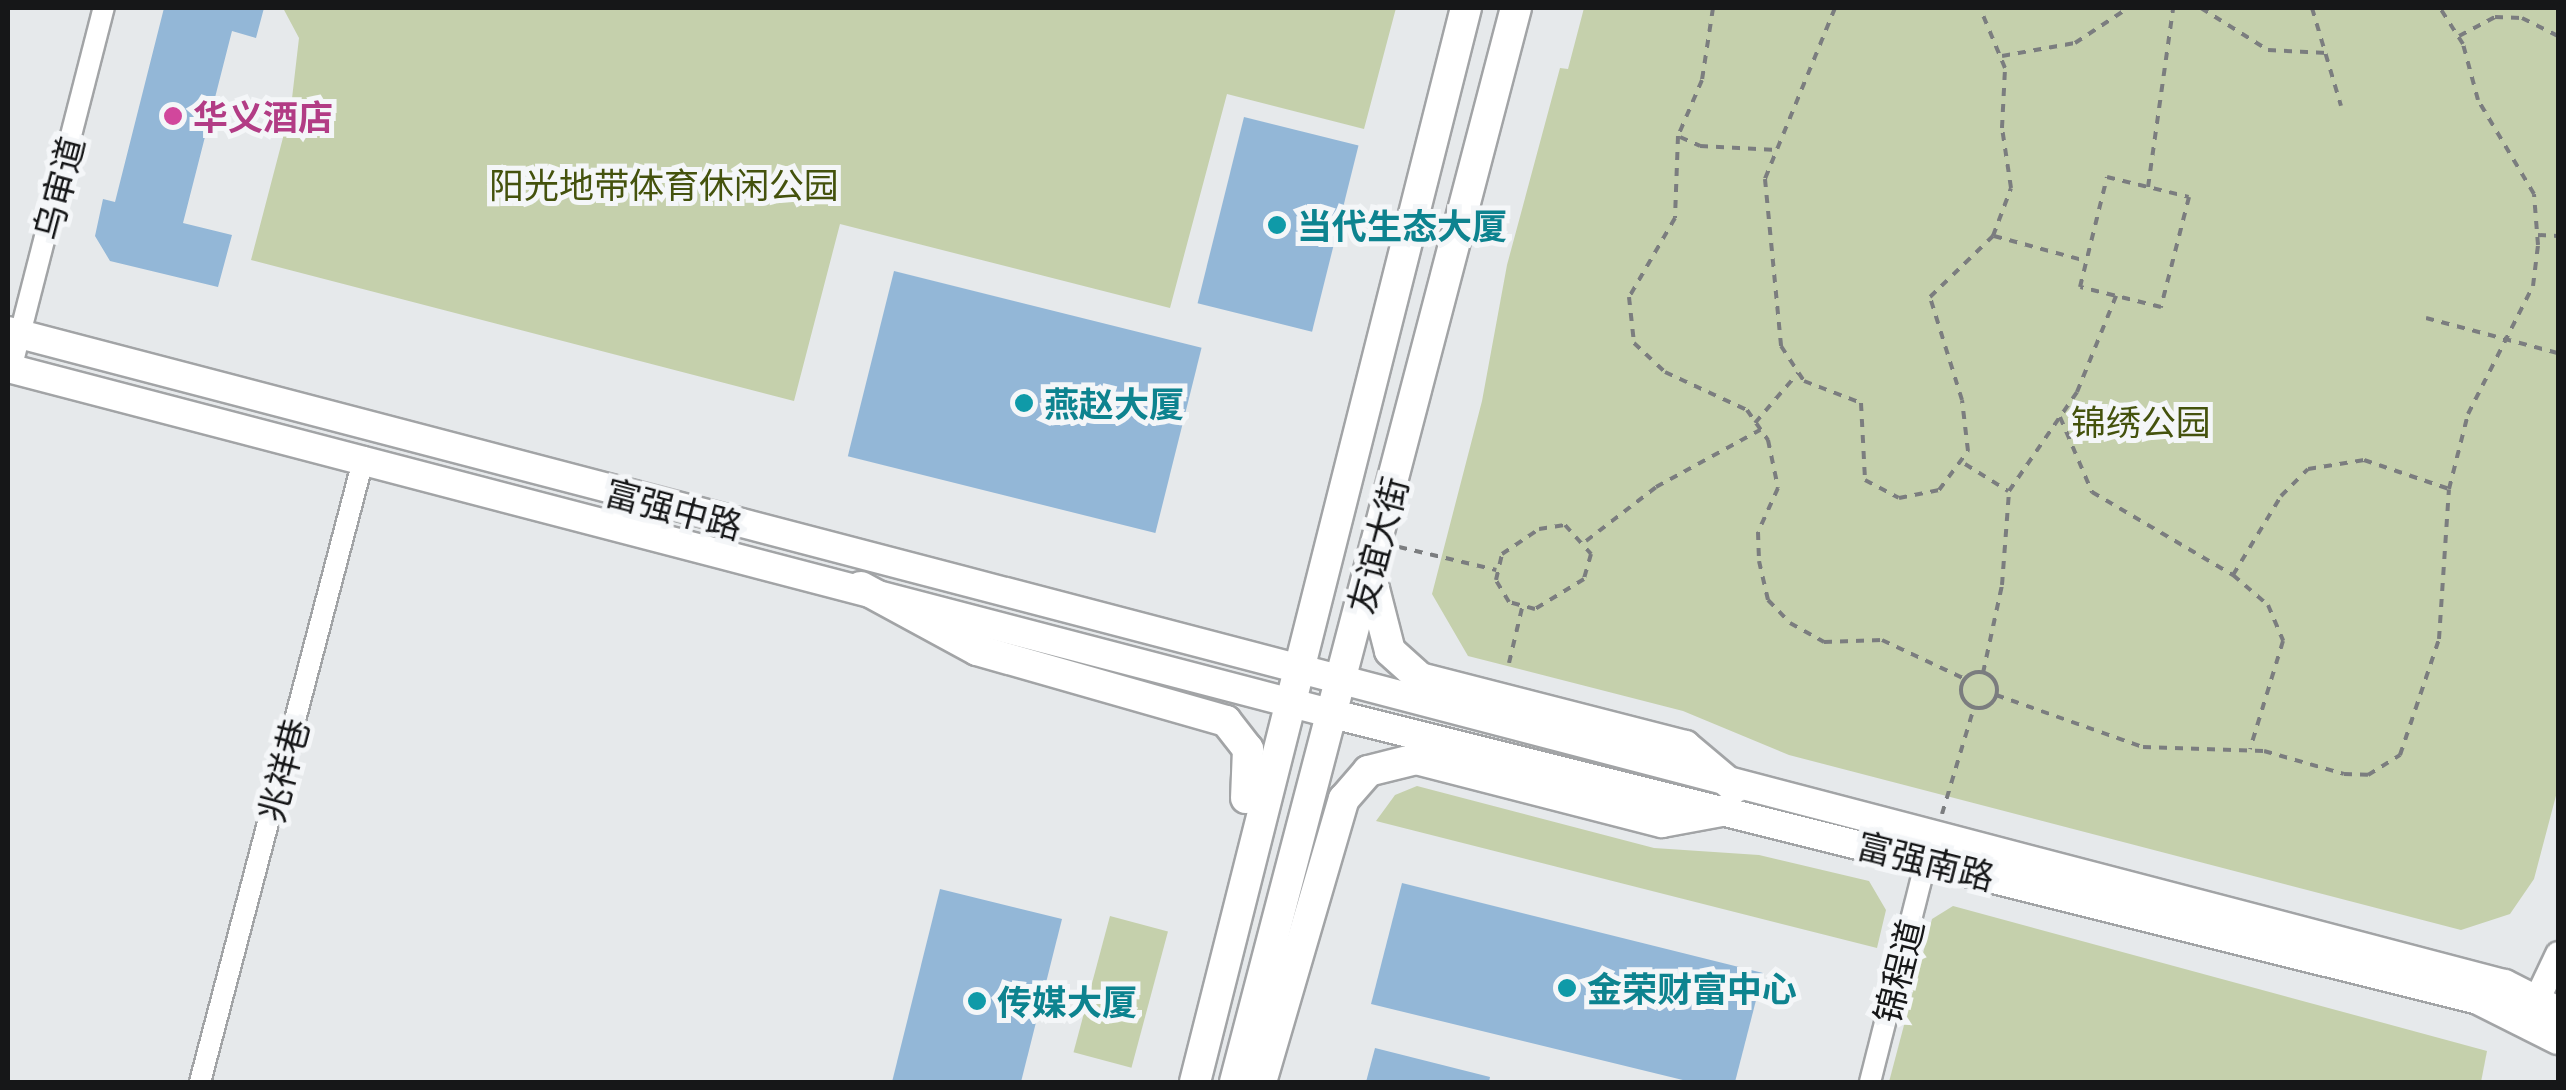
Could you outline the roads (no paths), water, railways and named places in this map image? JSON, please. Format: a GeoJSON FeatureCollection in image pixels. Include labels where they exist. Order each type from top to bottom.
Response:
{"type":"FeatureCollection","features":[{"type":"Feature","properties":{"kind":"main road","name":"友谊大街"},"geometry":{"type":"LineString","coordinates":[[1194,1082],[1293,669],[1466,8]]}},
{"type":"Feature","properties":{"kind":"main road","name":"友谊大街"},"geometry":{"type":"LineString","coordinates":[[1235,1082],[1516,8]]}},
{"type":"Feature","properties":{"kind":"main road","name":"富强中路"},"geometry":{"type":"LineString","coordinates":[[14,333],[1342,682]]}},
{"type":"Feature","properties":{"kind":"main road","name":"富强中路"},"geometry":{"type":"LineString","coordinates":[[9,368],[861,587],[1285,702]]}},
{"type":"Feature","properties":{"kind":"main road"},"geometry":{"type":"LineString","coordinates":[[1261,1082],[1344,800],[1368,771],[1416,758],[1662,822],[1731,799],[1685,746],[1420,678],[1390,651],[1370,572]]}},
{"type":"Feature","properties":{"kind":"main road"},"geometry":{"type":"LineString","coordinates":[[861,587],[977,650],[1210,715],[1243,737],[1249,785],[1183,1082]]}},
{"type":"Feature","properties":{"kind":"main road","name":"富强南路"},"geometry":{"type":"LineString","coordinates":[[1342,682],[1731,799]]}},
{"type":"Feature","properties":{"kind":"main road","name":"富强南路"},"geometry":{"type":"LineString","coordinates":[[1285,702],[1731,799],[2541,1009],[2558,1040]]}},
{"type":"Feature","properties":{"kind":"street","name":"乌审道"},"geometry":{"type":"LineString","coordinates":[[9,368],[14,333],[104,8]]}},
{"type":"Feature","properties":{"kind":"street","name":"兆祥巷"},"geometry":{"type":"LineString","coordinates":[[200,1082],[364,458]]}},
{"type":"Feature","properties":{"kind":"street","name":"锦程道"},"geometry":{"type":"LineString","coordinates":[[1870,1082],[1929,848]]}},
{"type":"Feature","properties":{"kind":"street"},"geometry":{"type":"LineString","coordinates":[[2541,1009],[2558,954]]}},
{"type":"Feature","properties":{"kind":"place","name":"华义酒店"},"geometry":{"type":"Point","coordinates":[173,116]}},
{"type":"Feature","properties":{"kind":"place","name":"当代生态大厦"},"geometry":{"type":"Point","coordinates":[1277,225]}},
{"type":"Feature","properties":{"kind":"place","name":"燕赵大厦"},"geometry":{"type":"Point","coordinates":[1024,403]}},
{"type":"Feature","properties":{"kind":"place","name":"金荣财富中心"},"geometry":{"type":"Point","coordinates":[1567,988]}},
{"type":"Feature","properties":{"kind":"place","name":"传媒大厦"},"geometry":{"type":"Point","coordinates":[977,1001]}},
{"type":"Feature","properties":{"kind":"park label","name":"阳光地带体育休闲公园"},"geometry":{"type":"Point","coordinates":[664,184]}},
{"type":"Feature","properties":{"kind":"park label","name":"锦绣公园"},"geometry":{"type":"Point","coordinates":[2141,421]}}]}
